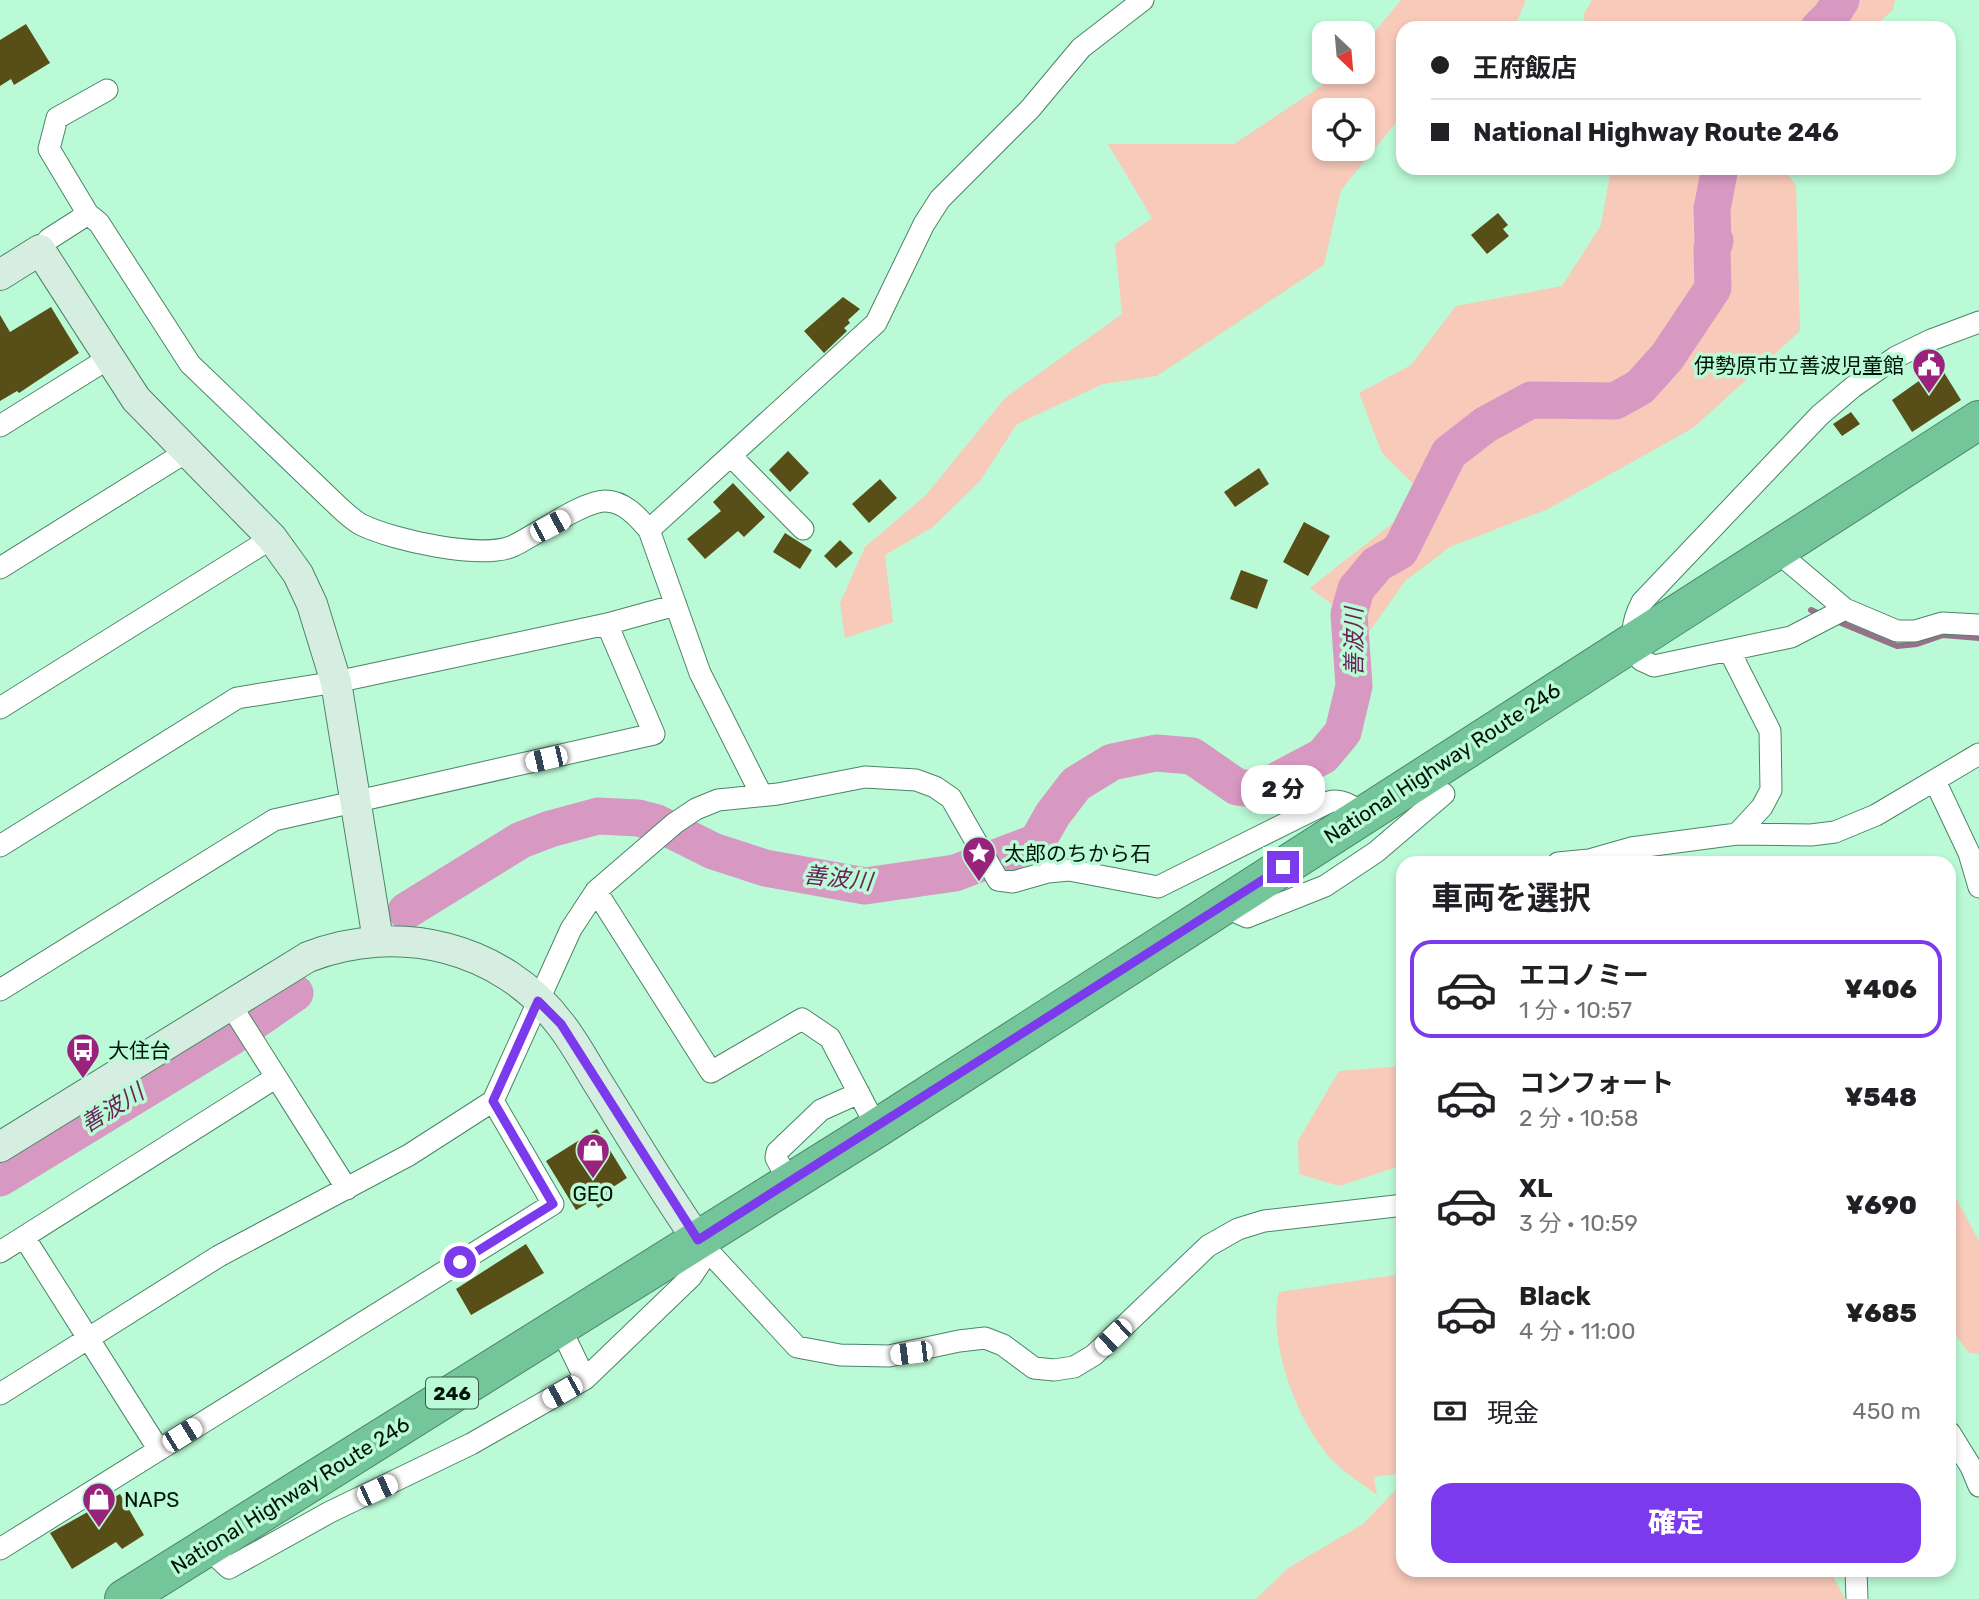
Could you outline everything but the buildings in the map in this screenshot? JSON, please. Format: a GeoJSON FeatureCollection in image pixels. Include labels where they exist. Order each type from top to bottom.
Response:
{"type":"FeatureCollection","features":[{"type":"Feature","properties":{"kind":"highway","name":"National Highway Route 246"},"geometry":{"type":"LineString","coordinates":[[124,1599],[207,1548],[322,1496],[559,1325],[699,1251],[789,1183],[1979,420]]}},
{"type":"Feature","properties":{"kind":"street"},"geometry":{"type":"LineString","coordinates":[[649,530],[876,323],[923,224],[940,199],[1030,109],[1081,48],[1143,0]]}},
{"type":"Feature","properties":{"kind":"street"},"geometry":{"type":"LineString","coordinates":[[107,90],[57,118],[49,149],[88,215],[99,223],[190,364],[359,524],[385,533],[455,550],[488,552],[510,547],[589,505],[606,501],[634,512],[649,530],[700,673],[761,794]]}},
{"type":"Feature","properties":{"kind":"street"},"geometry":{"type":"LineString","coordinates":[[0,275],[40,250],[49,239],[88,215]]}},
{"type":"Feature","properties":{"kind":"street"},"geometry":{"type":"LineString","coordinates":[[40,250],[136,399],[272,538],[298,574],[312,604],[335,682],[378,940]]}},
{"type":"Feature","properties":{"kind":"street"},"geometry":{"type":"LineString","coordinates":[[1845,609],[1791,637],[1654,666],[1641,660],[1633,641],[1633,619],[1642,602],[1820,415],[1853,387],[1896,357],[1979,322]]}},
{"type":"Feature","properties":{"kind":"street"},"geometry":{"type":"LineString","coordinates":[[0,426],[108,358]]}},
{"type":"Feature","properties":{"kind":"street"},"geometry":{"type":"LineString","coordinates":[[0,568],[186,452]]}},
{"type":"Feature","properties":{"kind":"street"},"geometry":{"type":"LineString","coordinates":[[731,456],[803,530]]}},
{"type":"Feature","properties":{"kind":"street"},"geometry":{"type":"LineString","coordinates":[[0,708],[272,538]]}},
{"type":"Feature","properties":{"kind":"street"},"geometry":{"type":"LineString","coordinates":[[1775,550],[1845,609],[1897,631],[1915,631],[1942,623],[1979,625]]}},
{"type":"Feature","properties":{"kind":"street"},"geometry":{"type":"LineString","coordinates":[[0,846],[237,698],[335,682],[607,624],[676,605]]}},
{"type":"Feature","properties":{"kind":"street"},"geometry":{"type":"LineString","coordinates":[[0,990],[274,820],[654,734],[607,624]]}},
{"type":"Feature","properties":{"kind":"street"},"geometry":{"type":"LineString","coordinates":[[1730,652],[1770,731],[1771,790],[1762,807],[1737,834]]}},
{"type":"Feature","properties":{"kind":"street"},"geometry":{"type":"LineString","coordinates":[[1602,856],[1631,848],[1737,834],[1811,835],[1835,832],[1876,815],[1979,754]]}},
{"type":"Feature","properties":{"kind":"street"},"geometry":{"type":"LineString","coordinates":[[0,1394],[219,1256],[409,1155],[493,1101],[571,929],[596,891],[668,829],[696,809],[718,800],[778,794],[864,777],[916,780],[935,787],[951,798],[998,880],[1005,883],[1048,872],[1069,870],[1158,887],[1329,802],[1343,802],[1364,814]]}},
{"type":"Feature","properties":{"kind":"street"},"geometry":{"type":"LineString","coordinates":[[1935,781],[1969,853],[1979,887]]}},
{"type":"Feature","properties":{"kind":"street"},"geometry":{"type":"LineString","coordinates":[[1222,906],[1247,917],[1325,886],[1376,852],[1444,794]]}},
{"type":"Feature","properties":{"kind":"street"},"geometry":{"type":"LineString","coordinates":[[596,891],[710,1072],[802,1019],[830,1038],[877,1128]]}},
{"type":"Feature","properties":{"kind":"street"},"geometry":{"type":"LineString","coordinates":[[0,1147],[309,957],[342,946],[378,940],[417,941],[471,955],[510,975],[561,1024],[699,1251],[797,1347],[840,1355],[889,1356],[985,1338],[1003,1345],[1034,1368],[1054,1370],[1074,1367],[1094,1355],[1208,1247],[1238,1229],[1264,1220],[1396,1206]]}},
{"type":"Feature","properties":{"kind":"street"},"geometry":{"type":"LineString","coordinates":[[230,1004],[347,1189]]}},
{"type":"Feature","properties":{"kind":"street"},"geometry":{"type":"LineString","coordinates":[[0,1252],[275,1077]]}},
{"type":"Feature","properties":{"kind":"street"},"geometry":{"type":"LineString","coordinates":[[789,1183],[776,1158],[778,1152],[821,1110],[859,1093]]}},
{"type":"Feature","properties":{"kind":"street"},"geometry":{"type":"LineString","coordinates":[[0,1549],[553,1204],[493,1101]]}},
{"type":"Feature","properties":{"kind":"street"},"geometry":{"type":"LineString","coordinates":[[24,1237],[159,1450]]}},
{"type":"Feature","properties":{"kind":"street"},"geometry":{"type":"LineString","coordinates":[[322,1496],[471,1444],[585,1379],[691,1277],[699,1251]]}},
{"type":"Feature","properties":{"kind":"street"},"geometry":{"type":"LineString","coordinates":[[559,1325],[585,1379]]}},
{"type":"Feature","properties":{"kind":"street"},"geometry":{"type":"LineString","coordinates":[[1956,1442],[1972,1466],[1979,1486]]}},
{"type":"Feature","properties":{"kind":"street"},"geometry":{"type":"LineString","coordinates":[[1856,1577],[1857,1599]]}},
{"type":"Feature","properties":{"kind":"shaded area"},"geometry":{"type":"Polygon","coordinates":[[[1401,0],[1526,0],[1517,21],[1396,21],[1396,123],[1375,148],[1375,98],[1312,98],[1312,161],[1365,161],[1341,190],[1324,265],[1157,376],[1103,384],[1017,424],[980,481],[933,527],[885,555],[893,622],[845,638],[840,603],[865,547],[926,495],[1005,398],[1122,314],[1115,244],[1152,218],[1108,144],[1234,144],[1324,84],[1376,84],[1376,30],[1401,0]]]}},
{"type":"Feature","properties":{"kind":"shaded area"},"geometry":{"type":"Polygon","coordinates":[[[1592,0],[1895,0],[1893,10],[1881,21],[1584,21],[1584,14],[1592,0]]]}},
{"type":"Feature","properties":{"kind":"shaded area"},"geometry":{"type":"Polygon","coordinates":[[[1610,175],[1734,175],[1737,178],[1741,175],[1788,175],[1796,185],[1800,331],[1693,428],[1548,509],[1450,547],[1405,581],[1369,632],[1310,588],[1426,497],[1382,453],[1359,393],[1411,365],[1456,306],[1562,286],[1601,225],[1610,175]]]}},
{"type":"Feature","properties":{"kind":"shaded area"},"geometry":{"type":"Polygon","coordinates":[[[1396,1067],[1396,1167],[1339,1186],[1299,1174],[1298,1141],[1339,1071],[1396,1067]]]}},
{"type":"Feature","properties":{"kind":"shaded area"},"geometry":{"type":"Polygon","coordinates":[[[1956,1198],[1979,1241],[1979,1354],[1969,1353],[1956,1336],[1956,1198]]]}},
{"type":"Feature","properties":{"kind":"shaded area"},"geometry":{"type":"Polygon","coordinates":[[[1396,1275],[1396,1474],[1374,1477],[1377,1495],[1334,1462],[1309,1427],[1298,1405],[1288,1382],[1277,1335],[1279,1292],[1396,1275]]]}},
{"type":"Feature","properties":{"kind":"shaded area"},"geometry":{"type":"Polygon","coordinates":[[[1396,1489],[1396,1577],[1834,1577],[1845,1599],[1256,1599],[1288,1568],[1363,1524],[1396,1489]]]}},
{"type":"Feature","properties":{"kind":"waterway","name":"善波川"},"geometry":{"type":"LineString","coordinates":[[1826,21],[1841,0]]}},
{"type":"Feature","properties":{"kind":"waterway","name":"善波川"},"geometry":{"type":"LineString","coordinates":[[406,911],[521,840],[598,816],[638,818],[657,823],[713,851],[765,868],[865,886],[955,873],[1037,842],[1053,814],[1076,784],[1112,762],[1156,753],[1192,756],[1237,787],[1259,790],[1323,756],[1343,732],[1354,686],[1349,614],[1356,589],[1377,564],[1400,551],[1449,453],[1485,425],[1531,400],[1615,401],[1640,387],[1667,357],[1713,288],[1712,249],[1715,241],[1712,209],[1719,175]]}},
{"type":"Feature","properties":{"kind":"waterway"},"geometry":{"type":"LineString","coordinates":[[1811,610],[1824,616]]}},
{"type":"Feature","properties":{"kind":"waterway"},"geometry":{"type":"LineString","coordinates":[[1834,620],[1897,646],[1917,644],[1943,635],[1979,638]]}},
{"type":"Feature","properties":{"kind":"waterway","name":"善波川"},"geometry":{"type":"LineString","coordinates":[[0,1178],[230,1038],[295,993]]}},
{"type":"Feature","properties":{"kind":"place","name":"伊勢原市立善波児童館"},"geometry":{"type":"Point","coordinates":[1929,395]}},
{"type":"Feature","properties":{"kind":"place","name":"太郎のちから石"},"geometry":{"type":"Point","coordinates":[979,883]}},
{"type":"Feature","properties":{"kind":"place","name":"大住台"},"geometry":{"type":"Point","coordinates":[83,1080]}},
{"type":"Feature","properties":{"kind":"place","name":"GEO"},"geometry":{"type":"Point","coordinates":[593,1180]}},
{"type":"Feature","properties":{"kind":"place","name":"NAPS"},"geometry":{"type":"Point","coordinates":[99,1529]}},
{"type":"Feature","properties":{"kind":"route"},"geometry":{"type":"LineString","coordinates":[[460,1262],[553,1204],[493,1101],[538,1001],[561,1024],[698,1240],[1283,867]]}}]}
